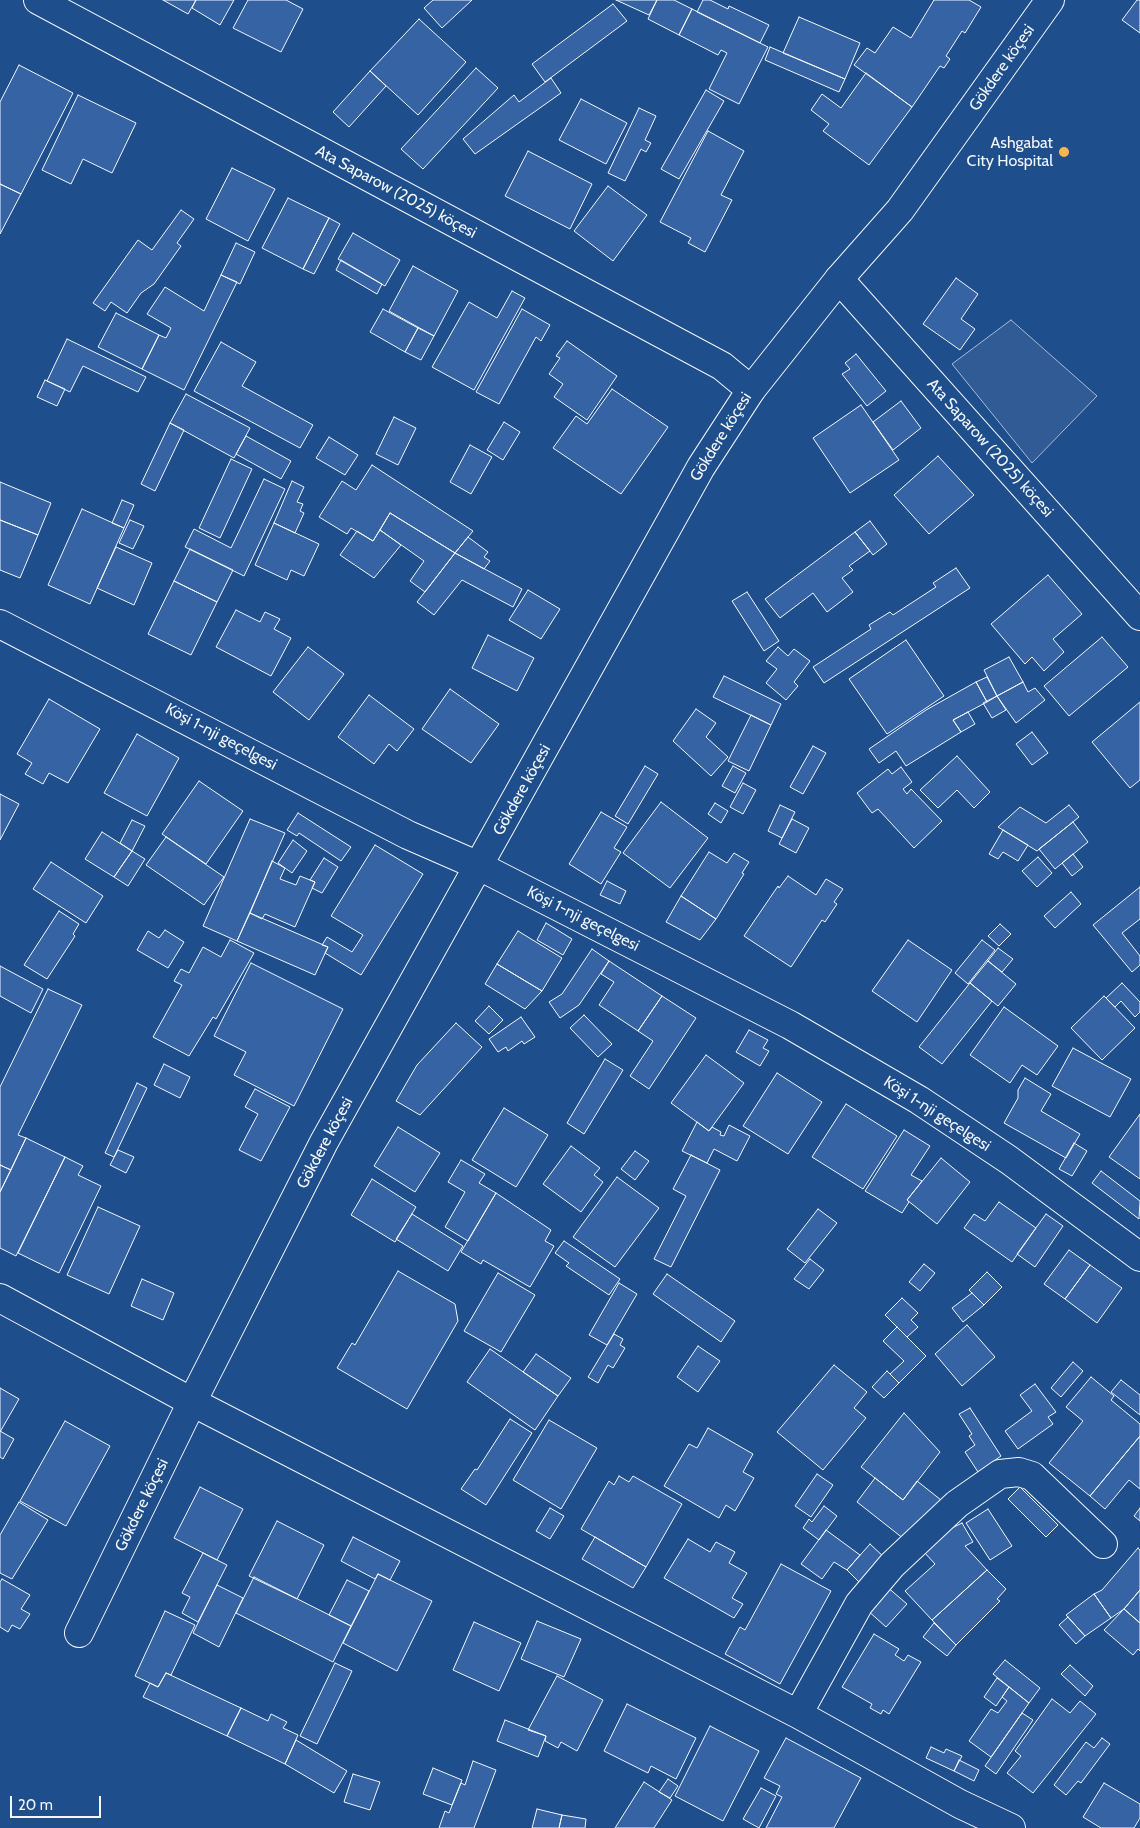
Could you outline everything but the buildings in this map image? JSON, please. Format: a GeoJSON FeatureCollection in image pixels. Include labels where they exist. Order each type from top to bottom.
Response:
{"type":"FeatureCollection","features":[{"type":"Feature","properties":{"kind":"street","name":"Ata Saparow (2025) köçesi"},"geometry":{"type":"LineString","coordinates":[[38,0],[722,366],[751,390]]}},
{"type":"Feature","properties":{"kind":"street","name":"Gökdere köçesi"},"geometry":{"type":"LineString","coordinates":[[79,1633],[192,1402],[324,1142],[701,466],[751,390],[839,279],[900,210],[1050,0]]}},
{"type":"Feature","properties":{"kind":"street","name":"Ata Saparow (2025) köçesi"},"geometry":{"type":"LineString","coordinates":[[839,279],[1140,616]]}},
{"type":"Feature","properties":{"kind":"street","name":"Köşi 1-nji geçelgesi"},"geometry":{"type":"LineString","coordinates":[[0,624],[408,835],[479,866],[790,1025],[919,1100],[1009,1160],[1140,1257]]}},
{"type":"Feature","properties":{"kind":"street"},"geometry":{"type":"LineString","coordinates":[[0,1298],[192,1402],[798,1714],[960,1804],[1011,1828]]}},
{"type":"Feature","properties":{"kind":"street"},"geometry":{"type":"LineString","coordinates":[[798,1714],[859,1604],[892,1566],[957,1504],[1000,1474],[1019,1472],[1032,1476],[1102,1544]]}},
{"type":"Feature","properties":{"kind":"shaded area"},"geometry":{"type":"Polygon","coordinates":[[[1011,320],[1097,396],[1032,463],[952,364],[1011,320]]]}},
{"type":"Feature","properties":{"kind":"place","name":"Ashgabat City Hospital"},"geometry":{"type":"Point","coordinates":[1064,152]}}]}
